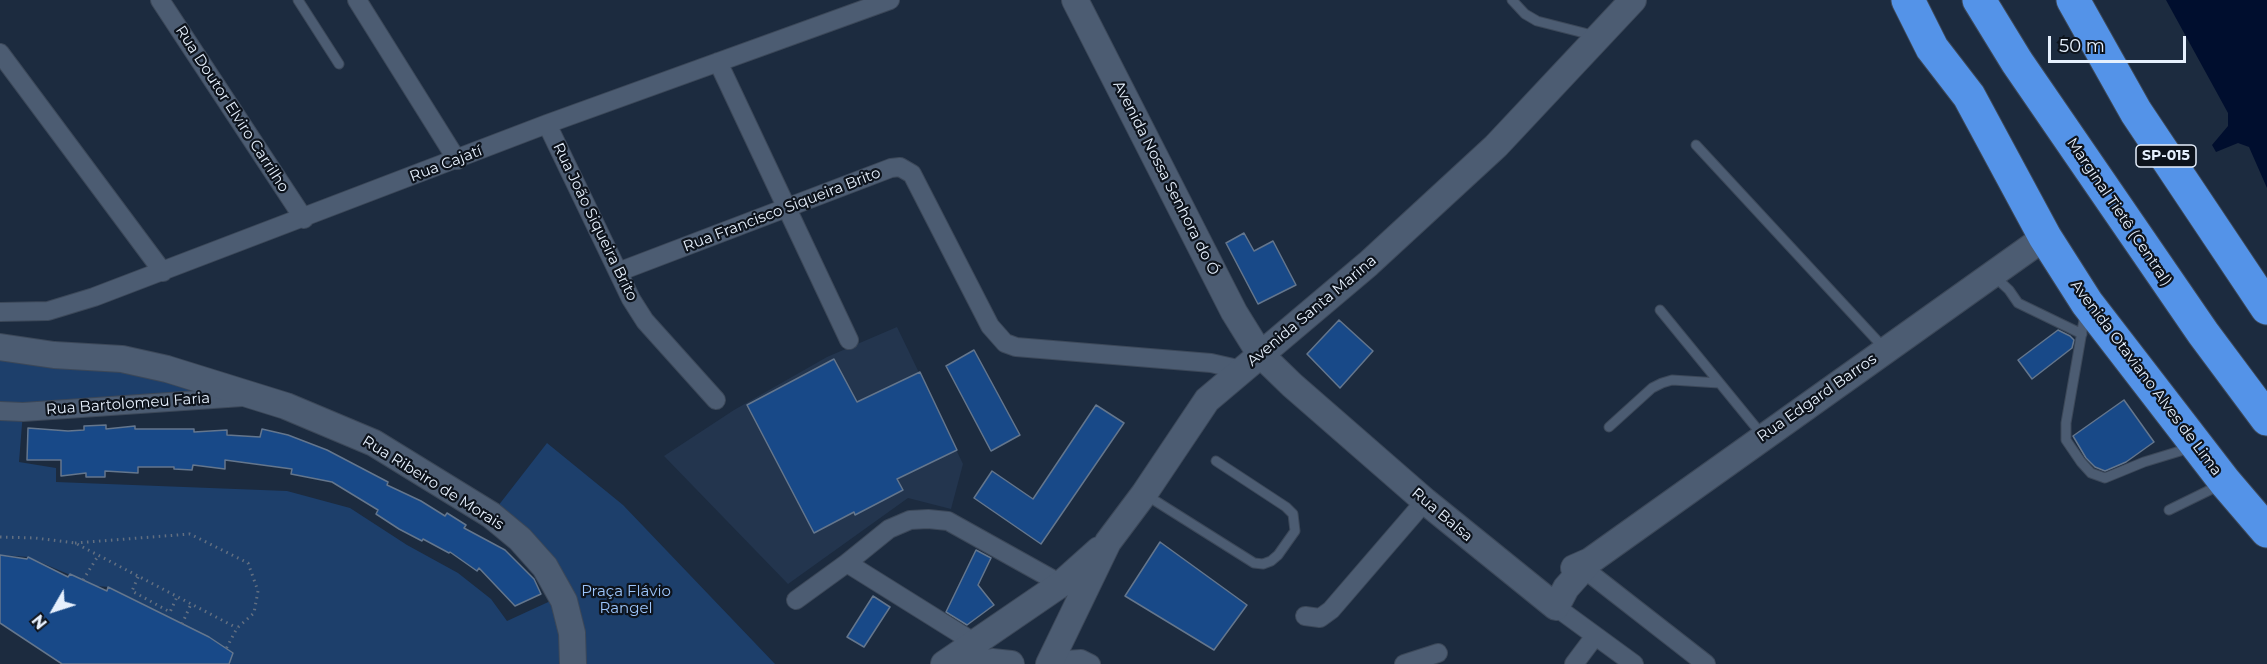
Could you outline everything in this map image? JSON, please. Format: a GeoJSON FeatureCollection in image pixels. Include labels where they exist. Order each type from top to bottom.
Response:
{"type":"FeatureCollection","features":[{"type":"Feature","properties":{"kind":"highway","name":"Avenida Otaviano Alves de Lima"},"geometry":{"type":"LineString","coordinates":[[1908,0],[1932,48],[1969,96],[2045,237],[2084,318],[2197,446],[2267,531]]}},
{"type":"Feature","properties":{"kind":"highway"},"geometry":{"type":"LineString","coordinates":[[1933,0],[1951,40],[1969,96]]}},
{"type":"Feature","properties":{"kind":"highway","name":"Marginal Tietê (Central)"},"geometry":{"type":"LineString","coordinates":[[1979,0],[2072,144],[2203,333],[2267,418]]}},
{"type":"Feature","properties":{"kind":"highway"},"geometry":{"type":"LineString","coordinates":[[1999,0],[2072,144]]}},
{"type":"Feature","properties":{"kind":"highway","name":"SP-015"},"geometry":{"type":"LineString","coordinates":[[2073,0],[2136,112],[2267,308]]}},
{"type":"Feature","properties":{"kind":"main road","name":"Avenida Nossa Senhora do Ó"},"geometry":{"type":"LineString","coordinates":[[1075,0],[1234,312],[1251,362]]}},
{"type":"Feature","properties":{"kind":"main road","name":"Avenida Santa Marina"},"geometry":{"type":"LineString","coordinates":[[1050,662],[1108,542],[1144,494],[1207,400],[1368,264],[1496,146],[1633,0]]}},
{"type":"Feature","properties":{"kind":"main road","name":"Rua Edgard Barros"},"geometry":{"type":"LineString","coordinates":[[1532,589],[1587,564],[2045,237]]}},
{"type":"Feature","properties":{"kind":"main road","name":"Rua Ribeiro de Morais"},"geometry":{"type":"LineString","coordinates":[[0,347],[54,355],[122,359],[167,369],[286,406],[374,443],[490,515],[520,539],[545,567],[564,602],[572,633],[573,664]]}},
{"type":"Feature","properties":{"kind":"main road","name":"Rua Balsa"},"geometry":{"type":"LineString","coordinates":[[1251,362],[1292,385],[1425,501],[1556,607]]}},
{"type":"Feature","properties":{"kind":"main road"},"geometry":{"type":"LineString","coordinates":[[944,664],[976,653],[1061,584],[1108,542]]}},
{"type":"Feature","properties":{"kind":"main road","name":"Rua Edgard Barros"},"geometry":{"type":"LineString","coordinates":[[1556,607],[1566,588],[1587,564]]}},
{"type":"Feature","properties":{"kind":"main road"},"geometry":{"type":"LineString","coordinates":[[976,653],[1011,664]]}},
{"type":"Feature","properties":{"kind":"street","name":"Rua Doutor Elviro Carrilho"},"geometry":{"type":"LineString","coordinates":[[160,0],[304,219]]}},
{"type":"Feature","properties":{"kind":"street"},"geometry":{"type":"LineString","coordinates":[[357,0],[457,159]]}},
{"type":"Feature","properties":{"kind":"street","name":"Rua Cajatí"},"geometry":{"type":"LineString","coordinates":[[0,312],[48,311],[163,272],[547,124],[890,0]]}},
{"type":"Feature","properties":{"kind":"street"},"geometry":{"type":"LineString","coordinates":[[0,53],[163,272]]}},
{"type":"Feature","properties":{"kind":"street"},"geometry":{"type":"LineString","coordinates":[[718,62],[849,340]]}},
{"type":"Feature","properties":{"kind":"street","name":"Rua João Siqueira Brito"},"geometry":{"type":"LineString","coordinates":[[547,124],[631,300],[645,321],[716,400]]}},
{"type":"Feature","properties":{"kind":"street","name":"Rua Francisco Siqueira Brito"},"geometry":{"type":"LineString","coordinates":[[618,272],[891,168],[906,169],[912,174],[990,326],[1005,343],[1016,347],[1211,363],[1251,362]]}},
{"type":"Feature","properties":{"kind":"street","name":"Rua Bartolomeu Faria"},"geometry":{"type":"LineString","coordinates":[[0,411],[23,412],[255,396]]}},
{"type":"Feature","properties":{"kind":"street"},"geometry":{"type":"LineString","coordinates":[[1305,616],[1320,618],[1331,610],[1425,501]]}},
{"type":"Feature","properties":{"kind":"street"},"geometry":{"type":"LineString","coordinates":[[796,600],[889,529],[910,520],[948,521],[1061,584]]}},
{"type":"Feature","properties":{"kind":"street"},"geometry":{"type":"LineString","coordinates":[[847,563],[976,653]]}},
{"type":"Feature","properties":{"kind":"street"},"geometry":{"type":"LineString","coordinates":[[1587,564],[1706,664]]}},
{"type":"Feature","properties":{"kind":"street","name":"Rua Balsa"},"geometry":{"type":"LineString","coordinates":[[1556,607],[1634,664]]}},
{"type":"Feature","properties":{"kind":"street"},"geometry":{"type":"LineString","coordinates":[[1574,664],[1595,636]]}},
{"type":"Feature","properties":{"kind":"street"},"geometry":{"type":"LineString","coordinates":[[1404,664],[1438,653]]}},
{"type":"Feature","properties":{"kind":"street"},"geometry":{"type":"LineString","coordinates":[[1050,662],[1081,659],[1090,664]]}},
{"type":"Feature","properties":{"kind":"lane"},"geometry":{"type":"LineString","coordinates":[[298,0],[339,64]]}},
{"type":"Feature","properties":{"kind":"lane"},"geometry":{"type":"LineString","coordinates":[[1512,0],[1525,14],[1538,21],[1598,36]]}},
{"type":"Feature","properties":{"kind":"lane"},"geometry":{"type":"LineString","coordinates":[[1696,145],[1885,350]]}},
{"type":"Feature","properties":{"kind":"lane"},"geometry":{"type":"LineString","coordinates":[[1992,274],[2009,290],[2018,303],[2084,318],[2066,423],[2066,440],[2091,473],[2105,478],[2144,462],[2197,446]]}},
{"type":"Feature","properties":{"kind":"lane"},"geometry":{"type":"LineString","coordinates":[[1660,310],[1763,437]]}},
{"type":"Feature","properties":{"kind":"lane"},"geometry":{"type":"LineString","coordinates":[[1609,427],[1652,388],[1662,383],[1672,380],[1719,383]]}},
{"type":"Feature","properties":{"kind":"lane"},"geometry":{"type":"LineString","coordinates":[[1144,494],[1254,563],[1263,564],[1271,561],[1295,531],[1293,514],[1216,461]]}},
{"type":"Feature","properties":{"kind":"lane"},"geometry":{"type":"LineString","coordinates":[[2169,510],[2225,482]]}},
{"type":"Feature","properties":{"kind":"path"},"geometry":{"type":"LineString","coordinates":[[0,537],[75,543],[190,534],[248,563],[258,591],[254,613],[237,628],[226,649]]}},
{"type":"Feature","properties":{"kind":"path"},"geometry":{"type":"LineString","coordinates":[[75,543],[237,628]]}},
{"type":"Feature","properties":{"kind":"path"},"geometry":{"type":"LineString","coordinates":[[83,580],[98,556]]}},
{"type":"Feature","properties":{"kind":"path"},"geometry":{"type":"LineString","coordinates":[[138,577],[132,591],[170,612],[177,597]]}},
{"type":"Feature","properties":{"kind":"path"},"geometry":{"type":"LineString","coordinates":[[147,607],[150,601]]}},
{"type":"Feature","properties":{"kind":"path"},"geometry":{"type":"LineString","coordinates":[[182,624],[191,604]]}},
{"type":"Feature","properties":{"kind":"shaded area"},"geometry":{"type":"Polygon","coordinates":[[[2166,0],[2267,0],[2267,188],[2249,147],[2238,143],[2216,152],[2212,145],[2228,126],[2228,113],[2166,0]]]}},
{"type":"Feature","properties":{"kind":"shaded area"},"geometry":{"type":"Polygon","coordinates":[[[897,327],[963,464],[951,509],[908,498],[788,584],[664,456],[734,410],[827,357],[897,327]]]}},
{"type":"Feature","properties":{"kind":"green space","name":"Praça Flávio Rangel"},"geometry":{"type":"Polygon","coordinates":[[[0,347],[255,396],[23,412],[19,462],[56,468],[56,482],[287,491],[350,508],[407,545],[458,573],[491,599],[507,621],[557,598],[491,515],[547,443],[623,505],[775,664],[573,664],[559,629],[561,664],[229,664],[233,653],[209,637],[109,587],[96,586],[28,557],[0,555],[0,347]]]}},
{"type":"Feature","properties":{"kind":"building"},"geometry":{"type":"Polygon","coordinates":[[[1244,233],[1254,251],[1273,241],[1296,285],[1258,304],[1226,243],[1244,233]]]}},
{"type":"Feature","properties":{"kind":"building"},"geometry":{"type":"Polygon","coordinates":[[[1339,320],[1373,351],[1340,388],[1307,354],[1339,320]]]}},
{"type":"Feature","properties":{"kind":"building"},"geometry":{"type":"Polygon","coordinates":[[[2058,330],[2074,340],[2072,348],[2032,379],[2018,360],[2058,330]]]}},
{"type":"Feature","properties":{"kind":"building"},"geometry":{"type":"Polygon","coordinates":[[[974,350],[1020,435],[991,451],[946,366],[974,350]]]}},
{"type":"Feature","properties":{"kind":"building"},"geometry":{"type":"Polygon","coordinates":[[[834,359],[857,402],[920,372],[957,450],[897,479],[903,490],[814,533],[747,405],[834,359]]]}},
{"type":"Feature","properties":{"kind":"building"},"geometry":{"type":"Polygon","coordinates":[[[2124,400],[2154,442],[2126,462],[2105,471],[2095,467],[2086,458],[2073,436],[2124,400]]]}},
{"type":"Feature","properties":{"kind":"building"},"geometry":{"type":"Polygon","coordinates":[[[1096,405],[1124,423],[1041,544],[974,498],[992,471],[1033,499],[1096,405]]]}},
{"type":"Feature","properties":{"kind":"building"},"geometry":{"type":"Polygon","coordinates":[[[106,425],[106,429],[135,426],[135,429],[194,429],[194,432],[227,430],[227,435],[260,437],[262,429],[288,435],[327,450],[388,482],[387,485],[421,501],[445,516],[447,513],[466,525],[464,528],[505,550],[534,579],[541,594],[515,606],[479,568],[477,571],[450,552],[399,529],[376,514],[378,510],[332,482],[291,474],[292,469],[225,460],[225,469],[193,465],[192,470],[174,469],[174,467],[138,467],[138,473],[105,471],[105,477],[86,477],[86,473],[61,476],[61,460],[27,460],[28,428],[68,431],[84,430],[84,426],[106,425]]]}},
{"type":"Feature","properties":{"kind":"building"},"geometry":{"type":"Polygon","coordinates":[[[1160,542],[1247,605],[1214,650],[1125,596],[1160,542]]]}},
{"type":"Feature","properties":{"kind":"building"},"geometry":{"type":"Polygon","coordinates":[[[976,550],[991,558],[978,585],[994,605],[967,625],[946,612],[976,550]]]}},
{"type":"Feature","properties":{"kind":"building"},"geometry":{"type":"Polygon","coordinates":[[[0,555],[27,559],[28,557],[68,577],[70,574],[107,591],[108,587],[209,637],[233,653],[229,664],[62,664],[0,623],[0,555]]]}},
{"type":"Feature","properties":{"kind":"building"},"geometry":{"type":"Polygon","coordinates":[[[873,596],[890,607],[864,647],[847,637],[873,596]]]}}]}
